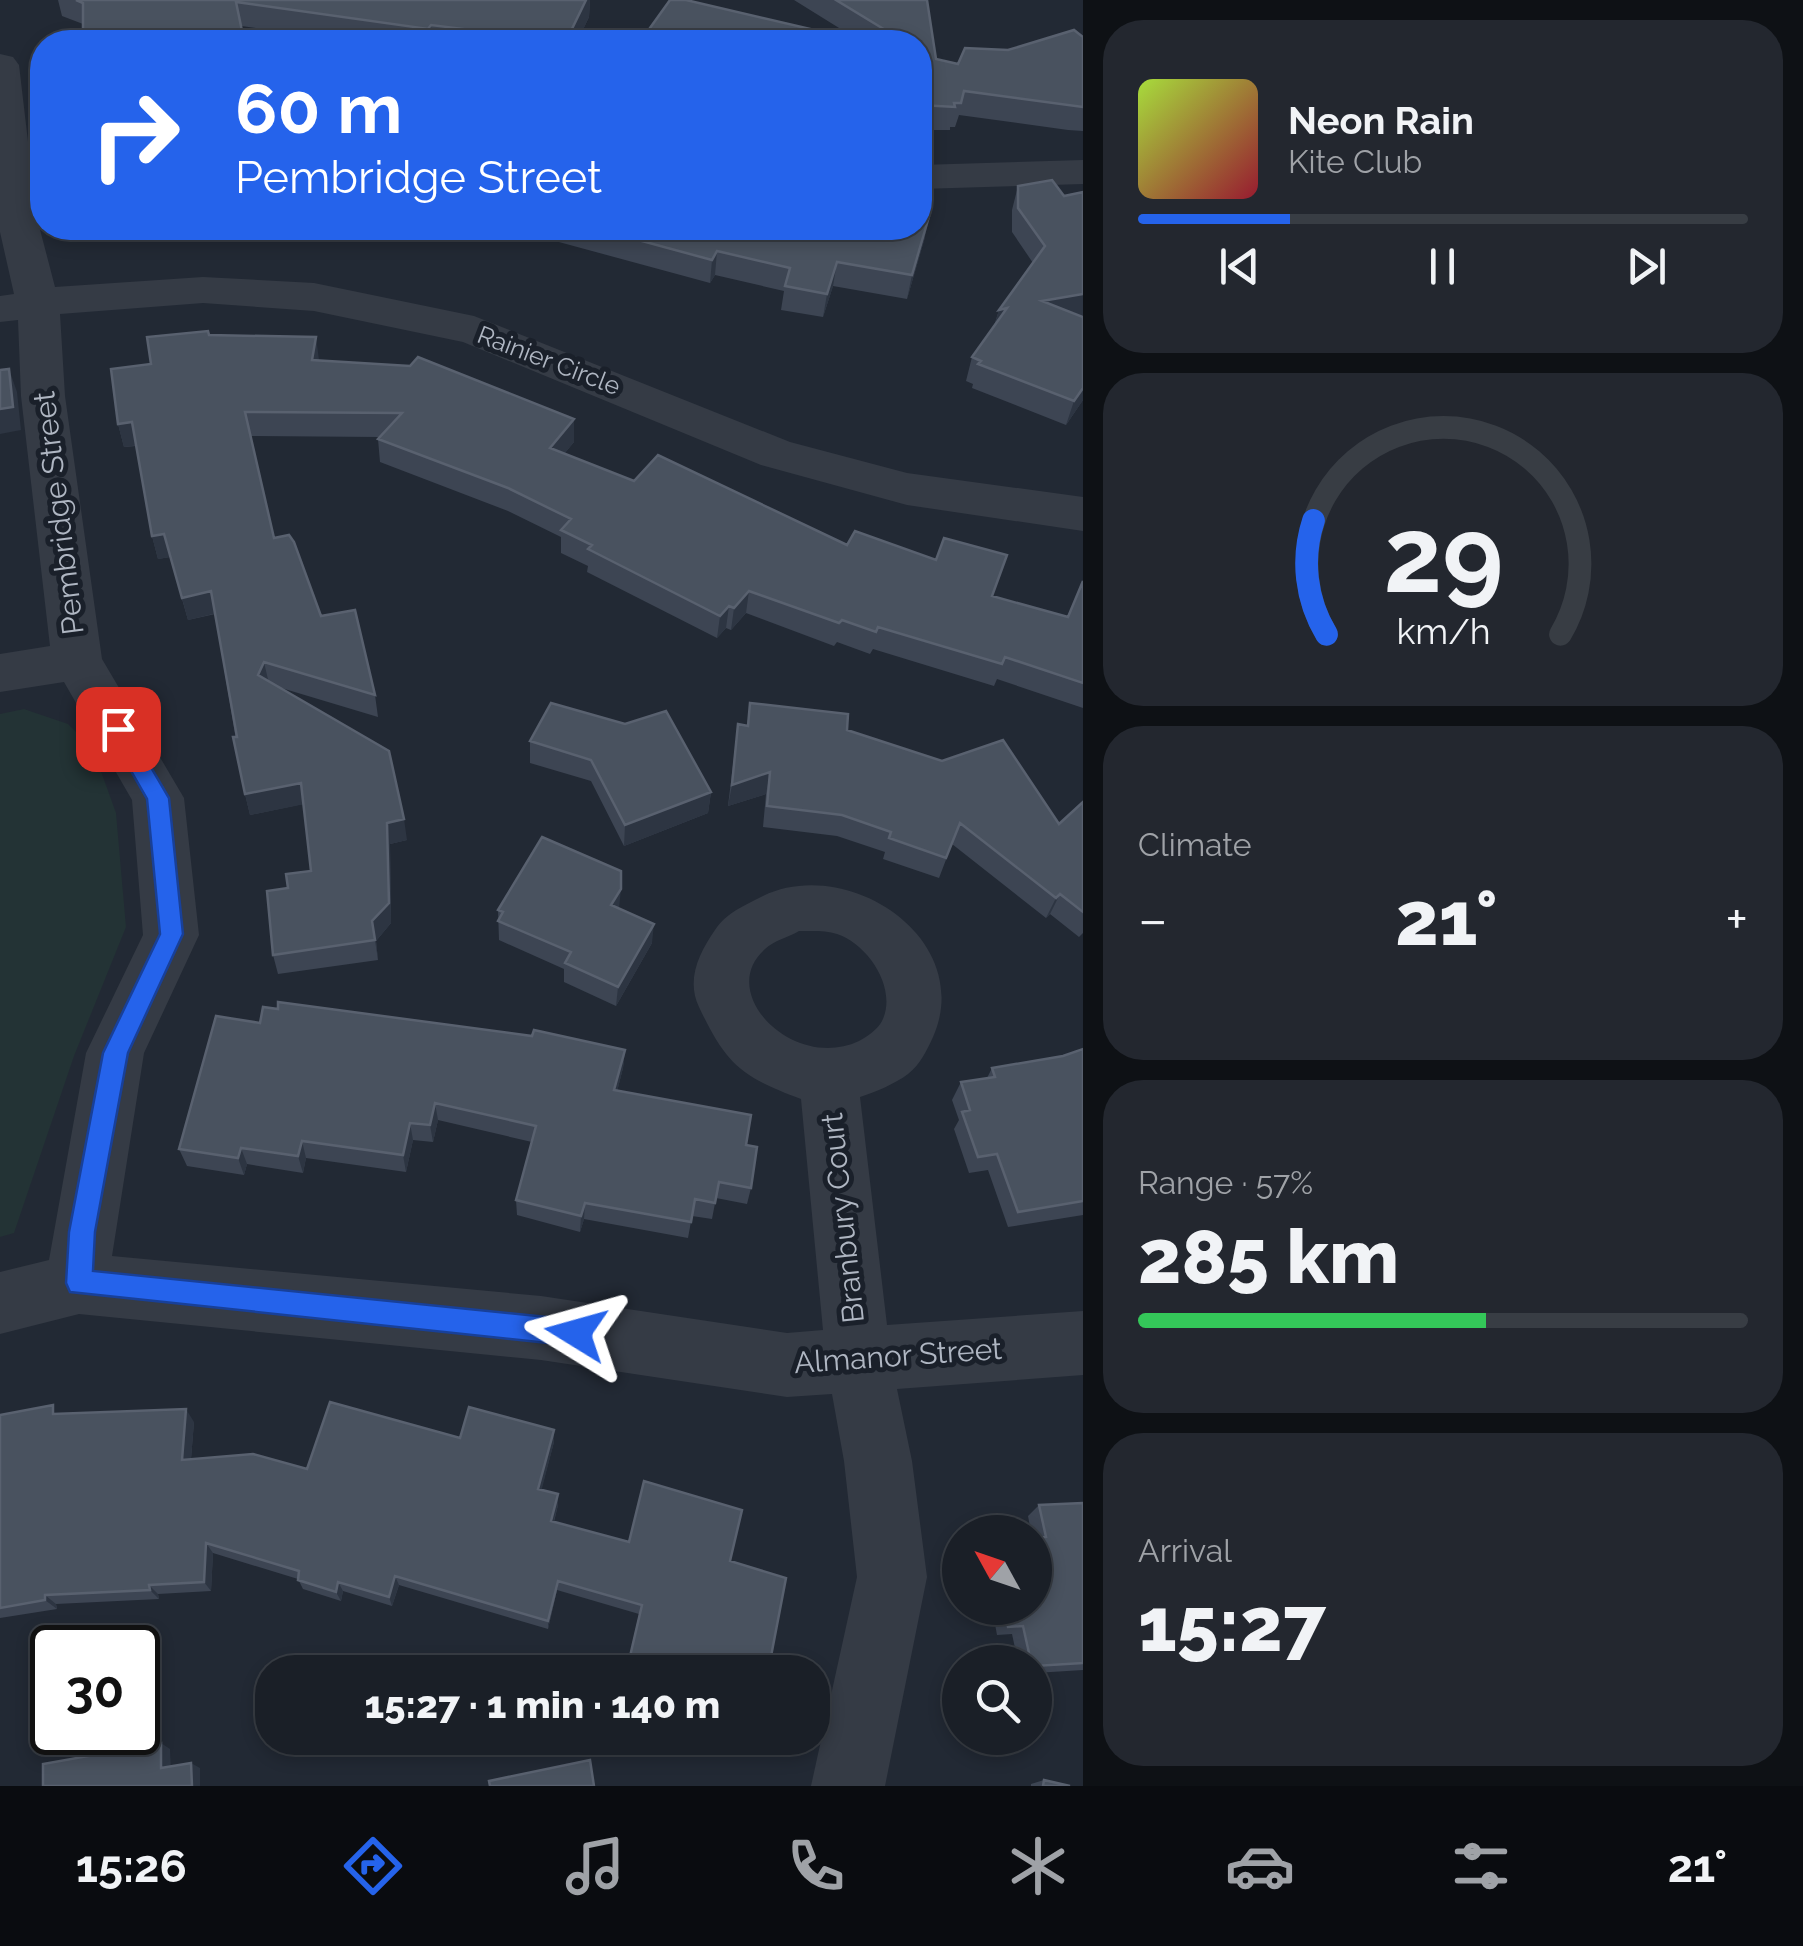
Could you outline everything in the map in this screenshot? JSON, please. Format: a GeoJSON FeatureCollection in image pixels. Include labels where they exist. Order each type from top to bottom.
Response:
{"type":"FeatureCollection","features":[{"type":"Feature","properties":{"kind":"street","name":"Pembridge Street"},"geometry":{"type":"LineString","coordinates":[[0,65],[25,117],[17,218],[19,307],[43,396],[77,661],[158,798],[172,934],[116,1053],[82,1232],[79,1283]]}},
{"type":"Feature","properties":{"kind":"street"},"geometry":{"type":"LineString","coordinates":[[932,177],[1083,172]]}},
{"type":"Feature","properties":{"kind":"street","name":"Rainier Circle"},"geometry":{"type":"LineString","coordinates":[[19,307],[87,296],[204,290],[332,301],[474,330],[777,454],[906,488],[1083,514]]}},
{"type":"Feature","properties":{"kind":"street"},"geometry":{"type":"LineString","coordinates":[[0,674],[77,661]]}},
{"type":"Feature","properties":{"kind":"street","name":"Branbury Court"},"geometry":{"type":"LineString","coordinates":[[828,1076],[858,1359],[878,1461],[892,1577],[848,1786]]}},
{"type":"Feature","properties":{"kind":"street","name":"Almanor Street"},"geometry":{"type":"LineString","coordinates":[[0,1303],[79,1283],[541,1328],[787,1365],[1083,1343]]}},
{"type":"Feature","properties":{"kind":"shaded area"},"geometry":{"type":"Polygon","coordinates":[[[24,709],[68,724],[93,749],[116,813],[126,927],[74,1056],[14,1233],[0,1237],[0,714],[24,709]]]}},
{"type":"Feature","properties":{"kind":"building"},"geometry":{"type":"Polygon","coordinates":[[[76,0],[586,0],[571,30],[472,30],[431,25],[428,29],[236,2],[242,30],[83,30],[83,3],[76,0]]]}},
{"type":"Feature","properties":{"kind":"building"},"geometry":{"type":"Polygon","coordinates":[[[670,0],[686,0],[815,30],[649,30],[670,0]]]}},
{"type":"Feature","properties":{"kind":"building"},"geometry":{"type":"Polygon","coordinates":[[[836,0],[927,0],[932,30],[885,30],[836,0]]]}},
{"type":"Feature","properties":{"kind":"building"},"geometry":{"type":"Polygon","coordinates":[[[1074,30],[1083,37],[1083,107],[964,91],[961,103],[954,103],[955,107],[932,106],[932,33],[936,59],[958,64],[965,48],[1008,50],[1074,30]]]}},
{"type":"Feature","properties":{"kind":"building"},"geometry":{"type":"Polygon","coordinates":[[[1052,180],[1064,196],[1083,192],[1083,294],[1042,301],[1083,317],[1083,388],[1074,401],[978,364],[981,361],[972,357],[1007,308],[999,310],[1045,246],[1018,208],[1018,186],[1052,180]]]}},
{"type":"Feature","properties":{"kind":"building"},"geometry":{"type":"Polygon","coordinates":[[[638,240],[922,240],[912,275],[837,262],[827,294],[785,286],[790,268],[717,251],[712,260],[638,240]]]}},
{"type":"Feature","properties":{"kind":"building"},"geometry":{"type":"Polygon","coordinates":[[[208,331],[209,335],[316,337],[312,360],[410,366],[418,357],[574,419],[550,448],[634,481],[658,455],[847,545],[855,531],[936,560],[944,538],[1007,555],[992,596],[1068,617],[1083,581],[1083,683],[1005,657],[1002,664],[878,627],[876,632],[842,620],[839,623],[749,591],[734,608],[729,606],[720,616],[588,549],[592,545],[561,530],[571,519],[508,488],[378,439],[402,413],[245,412],[274,538],[289,535],[294,542],[321,616],[355,610],[375,695],[264,662],[258,675],[389,751],[404,819],[387,823],[389,903],[372,921],[375,940],[273,955],[267,891],[288,888],[286,874],[311,871],[301,783],[245,794],[211,591],[182,598],[164,534],[152,536],[132,422],[118,424],[111,369],[151,364],[147,337],[208,331]]]}},
{"type":"Feature","properties":{"kind":"building"},"geometry":{"type":"Polygon","coordinates":[[[9,369],[13,407],[0,409],[0,370],[9,369]]]}},
{"type":"Feature","properties":{"kind":"building"},"geometry":{"type":"Polygon","coordinates":[[[551,703],[625,724],[666,711],[711,792],[625,825],[591,760],[530,741],[551,703]]]}},
{"type":"Feature","properties":{"kind":"building"},"geometry":{"type":"Polygon","coordinates":[[[750,703],[848,714],[847,730],[942,761],[1003,740],[1059,824],[1083,802],[1083,912],[1060,894],[1056,898],[960,823],[946,858],[889,838],[891,832],[842,815],[767,806],[770,772],[732,785],[738,724],[748,726],[750,703]]]}},
{"type":"Feature","properties":{"kind":"building"},"geometry":{"type":"Polygon","coordinates":[[[542,837],[621,871],[621,889],[611,905],[654,924],[618,987],[565,963],[571,952],[498,921],[503,912],[498,910],[542,837]]]}},
{"type":"Feature","properties":{"kind":"building"},"geometry":{"type":"Polygon","coordinates":[[[278,1002],[532,1036],[534,1030],[625,1050],[614,1090],[751,1115],[746,1145],[757,1147],[751,1188],[719,1182],[715,1203],[695,1199],[691,1222],[585,1203],[581,1216],[516,1200],[536,1126],[435,1103],[430,1125],[410,1123],[403,1155],[302,1141],[298,1156],[241,1148],[238,1158],[179,1149],[216,1016],[260,1023],[263,1007],[278,1009],[278,1002]]]}},
{"type":"Feature","properties":{"kind":"building"},"geometry":{"type":"Polygon","coordinates":[[[1083,1049],[1083,1201],[1018,1212],[997,1154],[978,1157],[962,1112],[970,1110],[961,1082],[995,1077],[992,1068],[1083,1049]]]}},
{"type":"Feature","properties":{"kind":"building"},"geometry":{"type":"Polygon","coordinates":[[[330,1402],[460,1438],[469,1407],[554,1430],[538,1489],[558,1494],[551,1521],[629,1542],[644,1481],[742,1510],[730,1561],[786,1578],[771,1655],[630,1655],[642,1605],[558,1581],[548,1621],[395,1576],[389,1597],[338,1582],[336,1592],[298,1580],[299,1571],[206,1543],[204,1582],[149,1585],[150,1590],[45,1595],[45,1600],[0,1608],[0,1415],[53,1405],[53,1414],[186,1409],[182,1460],[253,1454],[307,1469],[330,1402]]]}},
{"type":"Feature","properties":{"kind":"building"},"geometry":{"type":"Polygon","coordinates":[[[1083,1503],[1083,1663],[1052,1665],[1052,1645],[1027,1645],[1023,1626],[1008,1627],[1008,1625],[1052,1625],[1052,1515],[1041,1515],[1039,1505],[1083,1503]]]}},
{"type":"Feature","properties":{"kind":"building"},"geometry":{"type":"Polygon","coordinates":[[[160,1743],[161,1768],[191,1763],[192,1786],[43,1786],[43,1764],[94,1755],[160,1755],[160,1743]]]}},
{"type":"Feature","properties":{"kind":"building"},"geometry":{"type":"Polygon","coordinates":[[[590,1760],[594,1786],[490,1786],[489,1781],[590,1760]]]}},
{"type":"Feature","properties":{"kind":"building"},"geometry":{"type":"Polygon","coordinates":[[[1044,1780],[1070,1786],[1043,1786],[1044,1780]]]}},
{"type":"Feature","properties":{"kind":"route"},"geometry":{"type":"LineString","coordinates":[[118,729],[158,798],[172,934],[116,1053],[82,1232],[79,1283],[576,1333]]}}]}
